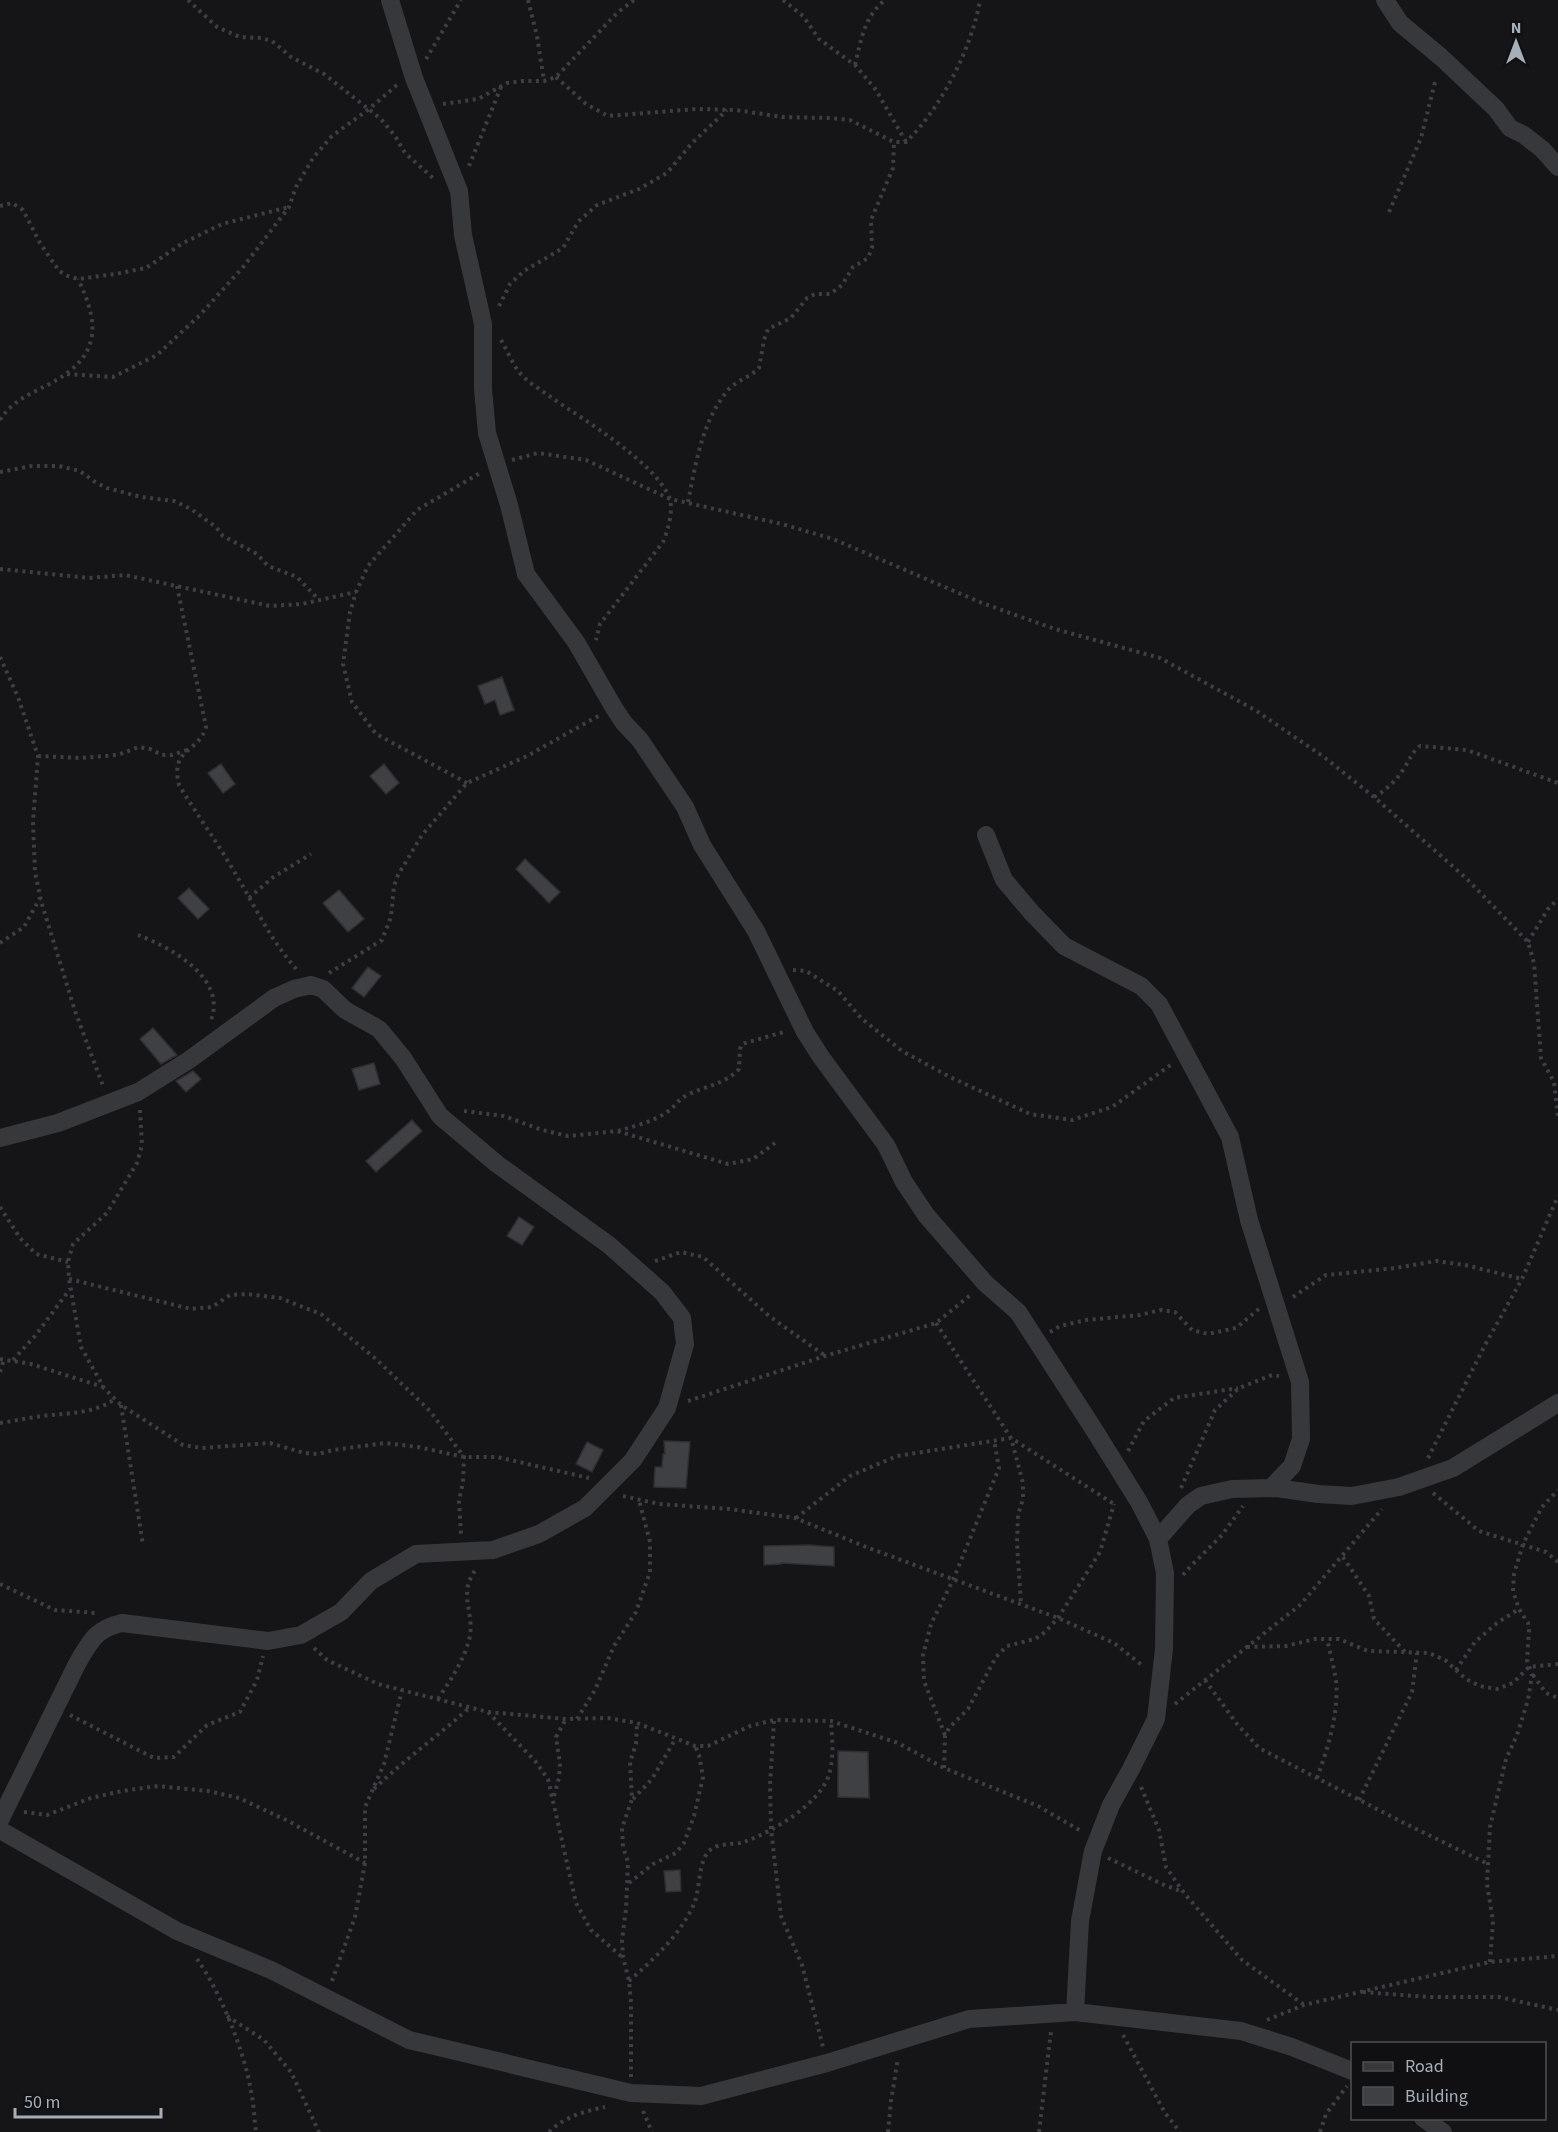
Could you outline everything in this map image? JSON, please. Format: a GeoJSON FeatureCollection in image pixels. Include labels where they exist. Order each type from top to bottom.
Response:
{"type":"FeatureCollection","features":[{"type":"Feature","properties":{"kind":"street"},"geometry":{"type":"LineString","coordinates":[[390,0],[413,75],[459,194],[463,235],[487,327],[483,389],[487,433],[526,574],[576,642],[624,723],[640,740],[685,807],[702,845],[756,931],[805,1032],[821,1057],[890,1151],[904,1182],[926,1215],[985,1282],[1018,1312],[1118,1468],[1158,1539],[1165,1573],[1164,1649],[1156,1719],[1111,1805],[1095,1845],[1080,1921],[1075,2012]]}},
{"type":"Feature","properties":{"kind":"street"},"geometry":{"type":"LineString","coordinates":[[1385,0],[1400,23],[1442,58],[1496,110],[1510,128],[1524,135],[1542,149],[1558,167]]}},
{"type":"Feature","properties":{"kind":"street"},"geometry":{"type":"LineString","coordinates":[[986,835],[1004,880],[1064,946],[1141,986],[1159,1004],[1230,1137],[1249,1220],[1300,1382],[1302,1439],[1292,1466],[1264,1488]]}},
{"type":"Feature","properties":{"kind":"street"},"geometry":{"type":"LineString","coordinates":[[0,1138],[58,1123],[138,1092],[207,1047],[274,998],[294,989],[311,985],[323,989],[345,1010],[379,1029],[403,1058],[440,1116],[497,1164],[609,1245],[662,1292],[682,1318],[685,1344],[667,1408],[633,1460],[585,1508],[539,1534],[493,1550],[416,1554],[371,1581],[340,1612],[301,1635],[268,1641],[122,1623],[101,1630],[90,1642],[77,1664],[3,1815]]}},
{"type":"Feature","properties":{"kind":"street"},"geometry":{"type":"LineString","coordinates":[[1158,1539],[1188,1505],[1201,1496],[1232,1489],[1264,1488],[1352,1496],[1399,1487],[1453,1468],[1558,1403]]}},
{"type":"Feature","properties":{"kind":"street"},"geometry":{"type":"LineString","coordinates":[[0,1830],[177,1931],[271,1970],[409,2040],[631,2093],[701,2096],[827,2063],[969,2019],[1075,2012],[1241,2031],[1293,2047],[1351,2070]]}},
{"type":"Feature","properties":{"kind":"street"},"geometry":{"type":"LineString","coordinates":[[1426,2120],[1443,2132]]}},
{"type":"Feature","properties":{"kind":"path"},"geometry":{"type":"LineString","coordinates":[[188,0],[217,27],[240,36],[272,41],[291,57],[324,74],[381,118],[416,165],[459,194],[501,87]]}},
{"type":"Feature","properties":{"kind":"path"},"geometry":{"type":"LineString","coordinates":[[67,374],[113,377],[157,355],[200,315],[244,266],[289,207],[296,187],[313,158],[332,136],[413,75],[460,0]]}},
{"type":"Feature","properties":{"kind":"path"},"geometry":{"type":"LineString","coordinates":[[528,0],[537,36],[544,81]]}},
{"type":"Feature","properties":{"kind":"path"},"geometry":{"type":"LineString","coordinates":[[425,107],[478,99],[501,87],[523,81],[544,81],[556,77],[617,13],[634,0]]}},
{"type":"Feature","properties":{"kind":"path"},"geometry":{"type":"LineString","coordinates":[[783,0],[803,16],[819,39],[855,65],[876,90],[906,142]]}},
{"type":"Feature","properties":{"kind":"path"},"geometry":{"type":"LineString","coordinates":[[855,65],[866,22],[875,8],[885,0]]}},
{"type":"Feature","properties":{"kind":"path"},"geometry":{"type":"LineString","coordinates":[[556,77],[586,104],[608,116],[696,109],[727,110],[782,117],[850,120],[894,142],[906,142],[945,91],[969,41],[980,0]]}},
{"type":"Feature","properties":{"kind":"path"},"geometry":{"type":"LineString","coordinates":[[1389,213],[1421,138],[1442,58]]}},
{"type":"Feature","properties":{"kind":"path"},"geometry":{"type":"LineString","coordinates":[[591,668],[600,624],[663,542],[670,528],[670,499],[656,477],[634,456],[536,387],[518,371],[499,336],[487,327],[510,284],[524,271],[563,248],[578,222],[597,205],[639,189],[667,173],[692,143],[727,110]]}},
{"type":"Feature","properties":{"kind":"path"},"geometry":{"type":"LineString","coordinates":[[688,502],[698,454],[712,411],[730,388],[759,368],[768,329],[790,318],[807,298],[815,294],[830,294],[842,285],[853,267],[868,258],[872,248],[871,220],[893,168],[894,142]]}},
{"type":"Feature","properties":{"kind":"path"},"geometry":{"type":"LineString","coordinates":[[0,206],[12,203],[23,210],[40,243],[59,271],[78,279],[146,268],[183,243],[222,224],[289,207]]}},
{"type":"Feature","properties":{"kind":"path"},"geometry":{"type":"LineString","coordinates":[[0,420],[28,394],[67,374],[87,353],[94,333],[89,302],[78,279]]}},
{"type":"Feature","properties":{"kind":"path"},"geometry":{"type":"LineString","coordinates":[[467,783],[376,734],[352,702],[343,664],[350,612],[356,592],[368,566],[417,510],[459,485],[496,465],[538,453],[586,460],[670,499],[782,524],[833,539],[1003,610],[1056,629],[1160,658],[1255,710],[1324,757],[1374,797],[1466,878],[1528,942],[1534,963],[1541,1059],[1554,1082],[1558,1117]]}},
{"type":"Feature","properties":{"kind":"path"},"geometry":{"type":"LineString","coordinates":[[0,472],[32,466],[59,466],[80,471],[94,482],[107,488],[141,497],[174,501],[191,509],[216,527],[223,536],[256,554],[268,566],[297,577],[319,600]]}},
{"type":"Feature","properties":{"kind":"path"},"geometry":{"type":"LineString","coordinates":[[0,569],[89,578],[125,575],[270,606],[302,604],[356,592]]}},
{"type":"Feature","properties":{"kind":"path"},"geometry":{"type":"LineString","coordinates":[[177,586],[207,727],[203,738],[187,750],[178,761],[176,773],[179,785],[288,959],[311,985],[382,940],[391,917],[394,886],[398,875],[422,835],[467,783],[527,756],[614,708]]}},
{"type":"Feature","properties":{"kind":"path"},"geometry":{"type":"LineString","coordinates":[[0,657],[18,697],[38,756],[33,822],[35,872],[40,897],[75,1011],[110,1104]]}},
{"type":"Feature","properties":{"kind":"path"},"geometry":{"type":"LineString","coordinates":[[1374,797],[1388,789],[1402,772],[1414,750],[1420,746],[1467,750],[1558,783]]}},
{"type":"Feature","properties":{"kind":"path"},"geometry":{"type":"LineString","coordinates":[[38,756],[80,758],[117,755],[139,747],[162,755],[172,755],[187,750]]}},
{"type":"Feature","properties":{"kind":"path"},"geometry":{"type":"LineString","coordinates":[[249,898],[272,878],[311,854]]}},
{"type":"Feature","properties":{"kind":"path"},"geometry":{"type":"LineString","coordinates":[[0,943],[24,927],[40,897]]}},
{"type":"Feature","properties":{"kind":"path"},"geometry":{"type":"LineString","coordinates":[[1528,942],[1548,909],[1558,899]]}},
{"type":"Feature","properties":{"kind":"path"},"geometry":{"type":"LineString","coordinates":[[138,935],[177,953],[201,975],[207,984],[213,994],[214,1012],[209,1026],[207,1047]]}},
{"type":"Feature","properties":{"kind":"path"},"geometry":{"type":"LineString","coordinates":[[775,967],[806,971],[838,991],[861,1018],[902,1051],[950,1077],[1030,1114],[1072,1120],[1112,1107],[1187,1054]]}},
{"type":"Feature","properties":{"kind":"path"},"geometry":{"type":"LineString","coordinates":[[434,1106],[504,1116],[542,1131],[568,1136],[617,1131],[669,1112],[676,1102],[688,1095],[732,1077],[739,1070],[742,1044],[783,1031],[805,1032]]}},
{"type":"Feature","properties":{"kind":"path"},"geometry":{"type":"LineString","coordinates":[[138,1092],[143,1126],[142,1145],[137,1163],[107,1214],[73,1244],[68,1262],[69,1279],[81,1347],[104,1388],[121,1405],[183,1445],[202,1448],[270,1443],[304,1453],[318,1454],[385,1443],[418,1447],[464,1457],[497,1457],[548,1468],[639,1500],[659,1504],[729,1509],[795,1518],[1058,1618],[1114,1643],[1160,1679]]}},
{"type":"Feature","properties":{"kind":"path"},"geometry":{"type":"LineString","coordinates":[[617,1131],[728,1164],[753,1159],[775,1143]]}},
{"type":"Feature","properties":{"kind":"path"},"geometry":{"type":"LineString","coordinates":[[1558,1196],[1522,1279],[1445,1421],[1418,1480],[1479,1531],[1546,1552],[1558,1562]]}},
{"type":"Feature","properties":{"kind":"path"},"geometry":{"type":"LineString","coordinates":[[0,1207],[20,1238],[36,1254],[68,1262]]}},
{"type":"Feature","properties":{"kind":"path"},"geometry":{"type":"LineString","coordinates":[[635,1268],[681,1252],[703,1257],[769,1316],[825,1356]]}},
{"type":"Feature","properties":{"kind":"path"},"geometry":{"type":"LineString","coordinates":[[1280,1317],[1294,1296],[1326,1275],[1396,1268],[1436,1261],[1465,1265],[1522,1279]]}},
{"type":"Feature","properties":{"kind":"path"},"geometry":{"type":"LineString","coordinates":[[69,1279],[191,1309],[212,1307],[230,1294],[247,1294],[280,1298],[321,1314],[376,1359],[430,1411],[464,1457],[463,1482],[459,1501],[459,1523],[464,1551]]}},
{"type":"Feature","properties":{"kind":"path"},"geometry":{"type":"LineString","coordinates":[[667,1408],[825,1356],[936,1323],[985,1282]]}},
{"type":"Feature","properties":{"kind":"path"},"geometry":{"type":"LineString","coordinates":[[12,1361],[35,1336],[71,1289]]}},
{"type":"Feature","properties":{"kind":"path"},"geometry":{"type":"LineString","coordinates":[[1036,1340],[1060,1326],[1086,1320],[1140,1315],[1161,1310],[1175,1312],[1192,1330],[1208,1334],[1236,1328],[1274,1296]]}},
{"type":"Feature","properties":{"kind":"path"},"geometry":{"type":"LineString","coordinates":[[936,1323],[1011,1438],[1023,1483],[1023,1499],[1018,1515],[1017,1534],[1022,1605]]}},
{"type":"Feature","properties":{"kind":"path"},"geometry":{"type":"LineString","coordinates":[[0,1372],[2,1359],[31,1364],[104,1388]]}},
{"type":"Feature","properties":{"kind":"path"},"geometry":{"type":"LineString","coordinates":[[1118,1468],[1144,1421],[1174,1398],[1239,1388],[1272,1375],[1300,1382]]}},
{"type":"Feature","properties":{"kind":"path"},"geometry":{"type":"LineString","coordinates":[[1176,1518],[1182,1483],[1215,1410],[1239,1388]]}},
{"type":"Feature","properties":{"kind":"path"},"geometry":{"type":"LineString","coordinates":[[0,1423],[84,1412],[101,1408],[115,1399]]}},
{"type":"Feature","properties":{"kind":"path"},"geometry":{"type":"LineString","coordinates":[[121,1405],[143,1545]]}},
{"type":"Feature","properties":{"kind":"path"},"geometry":{"type":"LineString","coordinates":[[795,1518],[850,1476],[897,1456],[1011,1438],[1123,1509]]}},
{"type":"Feature","properties":{"kind":"path"},"geometry":{"type":"LineString","coordinates":[[944,1768],[945,1736],[924,1681],[923,1654],[931,1624],[954,1580],[999,1468],[994,1440]]}},
{"type":"Feature","properties":{"kind":"path"},"geometry":{"type":"LineString","coordinates":[[1156,1719],[1300,1605],[1368,1527],[1399,1487]]}},
{"type":"Feature","properties":{"kind":"path"},"geometry":{"type":"LineString","coordinates":[[1183,1576],[1264,1488]]}},
{"type":"Feature","properties":{"kind":"path"},"geometry":{"type":"LineString","coordinates":[[1558,1490],[1542,1507],[1523,1544],[1514,1574],[1513,1591],[1519,1609],[1528,1623],[1527,1660],[1532,1675],[1546,1693],[1558,1698]]}},
{"type":"Feature","properties":{"kind":"path"},"geometry":{"type":"LineString","coordinates":[[577,1719],[595,1690],[614,1646],[636,1612],[650,1572],[650,1542],[639,1500]]}},
{"type":"Feature","properties":{"kind":"path"},"geometry":{"type":"LineString","coordinates":[[945,1736],[949,1728],[968,1709],[996,1658],[1007,1646],[1035,1639],[1058,1618],[1100,1552],[1114,1504]]}},
{"type":"Feature","properties":{"kind":"path"},"geometry":{"type":"LineString","coordinates":[[438,1699],[465,1653],[470,1634],[466,1602],[467,1582],[493,1550]]}},
{"type":"Feature","properties":{"kind":"path"},"geometry":{"type":"LineString","coordinates":[[1342,1557],[1369,1596],[1374,1619],[1406,1653]]}},
{"type":"Feature","properties":{"kind":"path"},"geometry":{"type":"LineString","coordinates":[[0,1584],[56,1610],[88,1611],[122,1623]]}},
{"type":"Feature","properties":{"kind":"path"},"geometry":{"type":"LineString","coordinates":[[1456,1670],[1475,1642],[1497,1623],[1519,1609]]}},
{"type":"Feature","properties":{"kind":"path"},"geometry":{"type":"LineString","coordinates":[[301,1635],[327,1660],[378,1684],[488,1712],[566,1719],[608,1718],[637,1723],[695,1746],[708,1746],[750,1726],[774,1720],[831,1721],[898,1743],[944,1768],[1038,1806],[1095,1845],[1162,1884],[1184,1893]]}},
{"type":"Feature","properties":{"kind":"path"},"geometry":{"type":"LineString","coordinates":[[1247,1647],[1286,1646],[1315,1639],[1339,1639],[1368,1651],[1430,1653],[1445,1660],[1466,1679],[1480,1686],[1497,1689],[1512,1683],[1529,1667],[1558,1664]]}},
{"type":"Feature","properties":{"kind":"path"},"geometry":{"type":"LineString","coordinates":[[1317,1778],[1328,1746],[1336,1701],[1336,1682],[1328,1639]]}},
{"type":"Feature","properties":{"kind":"path"},"geometry":{"type":"LineString","coordinates":[[56,1708],[154,1758],[174,1757],[207,1725],[240,1712],[257,1680],[268,1641]]}},
{"type":"Feature","properties":{"kind":"path"},"geometry":{"type":"LineString","coordinates":[[1359,1800],[1412,1692],[1417,1653]]}},
{"type":"Feature","properties":{"kind":"path"},"geometry":{"type":"LineString","coordinates":[[1490,1962],[1493,1921],[1487,1884],[1490,1827],[1503,1770],[1522,1718],[1532,1675]]}},
{"type":"Feature","properties":{"kind":"path"},"geometry":{"type":"LineString","coordinates":[[1205,1680],[1237,1724],[1259,1748],[1488,1864]]}},
{"type":"Feature","properties":{"kind":"path"},"geometry":{"type":"LineString","coordinates":[[326,1999],[355,1917],[365,1863],[365,1807],[384,1764],[402,1690]]}},
{"type":"Feature","properties":{"kind":"path"},"geometry":{"type":"LineString","coordinates":[[372,1791],[401,1763],[439,1735],[469,1707]]}},
{"type":"Feature","properties":{"kind":"path"},"geometry":{"type":"LineString","coordinates":[[488,1712],[535,1761],[548,1779],[576,1903],[591,1930],[623,1957]]}},
{"type":"Feature","properties":{"kind":"path"},"geometry":{"type":"LineString","coordinates":[[553,1799],[560,1764],[556,1737],[566,1719]]}},
{"type":"Feature","properties":{"kind":"path"},"geometry":{"type":"LineString","coordinates":[[774,1720],[770,1784],[771,1829],[781,1916],[802,1965],[827,2063]]}},
{"type":"Feature","properties":{"kind":"path"},"geometry":{"type":"LineString","coordinates":[[629,1981],[658,1955],[677,1931],[694,1903],[707,1853],[716,1846],[741,1843],[790,1819],[818,1794],[830,1773],[831,1721]]}},
{"type":"Feature","properties":{"kind":"path"},"geometry":{"type":"LineString","coordinates":[[631,2093],[631,2002],[622,1940],[628,1862],[623,1847],[622,1828],[632,1799],[630,1762],[636,1744],[637,1723]]}},
{"type":"Feature","properties":{"kind":"path"},"geometry":{"type":"LineString","coordinates":[[632,1799],[652,1779],[676,1738]]}},
{"type":"Feature","properties":{"kind":"path"},"geometry":{"type":"LineString","coordinates":[[628,1884],[653,1864],[676,1853],[684,1843],[694,1816],[703,1777],[695,1746]]}},
{"type":"Feature","properties":{"kind":"path"},"geometry":{"type":"LineString","coordinates":[[1131,1770],[1159,1830],[1166,1867],[1184,1893],[1242,1960],[1304,2005]]}},
{"type":"Feature","properties":{"kind":"path"},"geometry":{"type":"LineString","coordinates":[[3,1815],[47,1815],[91,1798],[158,1786],[208,1791],[238,1798],[288,1821],[365,1863]]}},
{"type":"Feature","properties":{"kind":"path"},"geometry":{"type":"LineString","coordinates":[[177,1931],[211,1979],[238,2044],[251,2090],[255,2132]]}},
{"type":"Feature","properties":{"kind":"path"},"geometry":{"type":"LineString","coordinates":[[1241,2031],[1304,2005],[1359,1991],[1490,1962],[1558,1956]]}},
{"type":"Feature","properties":{"kind":"path"},"geometry":{"type":"LineString","coordinates":[[1359,1991],[1428,1997],[1499,1997],[1558,2010]]}},
{"type":"Feature","properties":{"kind":"path"},"geometry":{"type":"LineString","coordinates":[[1039,2132],[1053,2013]]}},
{"type":"Feature","properties":{"kind":"path"},"geometry":{"type":"LineString","coordinates":[[226,2016],[264,2040],[291,2072],[319,2132]]}},
{"type":"Feature","properties":{"kind":"path"},"geometry":{"type":"LineString","coordinates":[[1113,2017],[1165,2113],[1180,2132]]}},
{"type":"Feature","properties":{"kind":"path"},"geometry":{"type":"LineString","coordinates":[[888,2132],[902,2040]]}},
{"type":"Feature","properties":{"kind":"path"},"geometry":{"type":"LineString","coordinates":[[1320,2132],[1326,2114],[1351,2081]]}},
{"type":"Feature","properties":{"kind":"path"},"geometry":{"type":"LineString","coordinates":[[549,2132],[557,2124],[586,2111],[606,2107]]}},
{"type":"Feature","properties":{"kind":"building"},"geometry":{"type":"Polygon","coordinates":[[[502,677],[514,710],[500,715],[495,700],[485,704],[478,686],[502,677]]]}},
{"type":"Feature","properties":{"kind":"building"},"geometry":{"type":"Polygon","coordinates":[[[221,764],[235,784],[223,793],[208,773],[221,764]]]}},
{"type":"Feature","properties":{"kind":"building"},"geometry":{"type":"Polygon","coordinates":[[[384,764],[399,783],[386,794],[370,776],[384,764]]]}},
{"type":"Feature","properties":{"kind":"building"},"geometry":{"type":"Polygon","coordinates":[[[525,859],[560,892],[549,903],[516,869],[525,859]]]}},
{"type":"Feature","properties":{"kind":"building"},"geometry":{"type":"Polygon","coordinates":[[[189,888],[209,909],[198,919],[178,898],[189,888]]]}},
{"type":"Feature","properties":{"kind":"building"},"geometry":{"type":"Polygon","coordinates":[[[339,890],[364,919],[348,932],[323,903],[339,890]]]}},
{"type":"Feature","properties":{"kind":"building"},"geometry":{"type":"Polygon","coordinates":[[[368,967],[381,976],[364,997],[352,988],[368,967]]]}},
{"type":"Feature","properties":{"kind":"building"},"geometry":{"type":"Polygon","coordinates":[[[153,1028],[177,1055],[161,1064],[140,1039],[153,1028]]]}},
{"type":"Feature","properties":{"kind":"building"},"geometry":{"type":"Polygon","coordinates":[[[374,1063],[380,1084],[359,1090],[352,1069],[374,1063]]]}},
{"type":"Feature","properties":{"kind":"building"},"geometry":{"type":"Polygon","coordinates":[[[193,1071],[201,1079],[186,1092],[176,1081],[193,1071]]]}},
{"type":"Feature","properties":{"kind":"building"},"geometry":{"type":"Polygon","coordinates":[[[412,1120],[422,1131],[376,1172],[366,1161],[412,1120]]]}},
{"type":"Feature","properties":{"kind":"building"},"geometry":{"type":"Polygon","coordinates":[[[519,1217],[534,1227],[522,1245],[507,1236],[519,1217]]]}},
{"type":"Feature","properties":{"kind":"building"},"geometry":{"type":"Polygon","coordinates":[[[664,1441],[690,1442],[686,1488],[654,1487],[655,1467],[662,1467],[663,1454],[665,1454],[664,1441]]]}},
{"type":"Feature","properties":{"kind":"building"},"geometry":{"type":"Polygon","coordinates":[[[587,1442],[603,1450],[592,1472],[576,1464],[587,1442]]]}},
{"type":"Feature","properties":{"kind":"building"},"geometry":{"type":"Polygon","coordinates":[[[764,1546],[834,1547],[834,1566],[781,1563],[764,1565],[764,1546]]]}},
{"type":"Feature","properties":{"kind":"building"},"geometry":{"type":"Polygon","coordinates":[[[838,1751],[868,1752],[869,1798],[838,1797],[838,1751]]]}},
{"type":"Feature","properties":{"kind":"building"},"geometry":{"type":"Polygon","coordinates":[[[680,1870],[681,1891],[666,1892],[664,1871],[680,1870]]]}}]}
